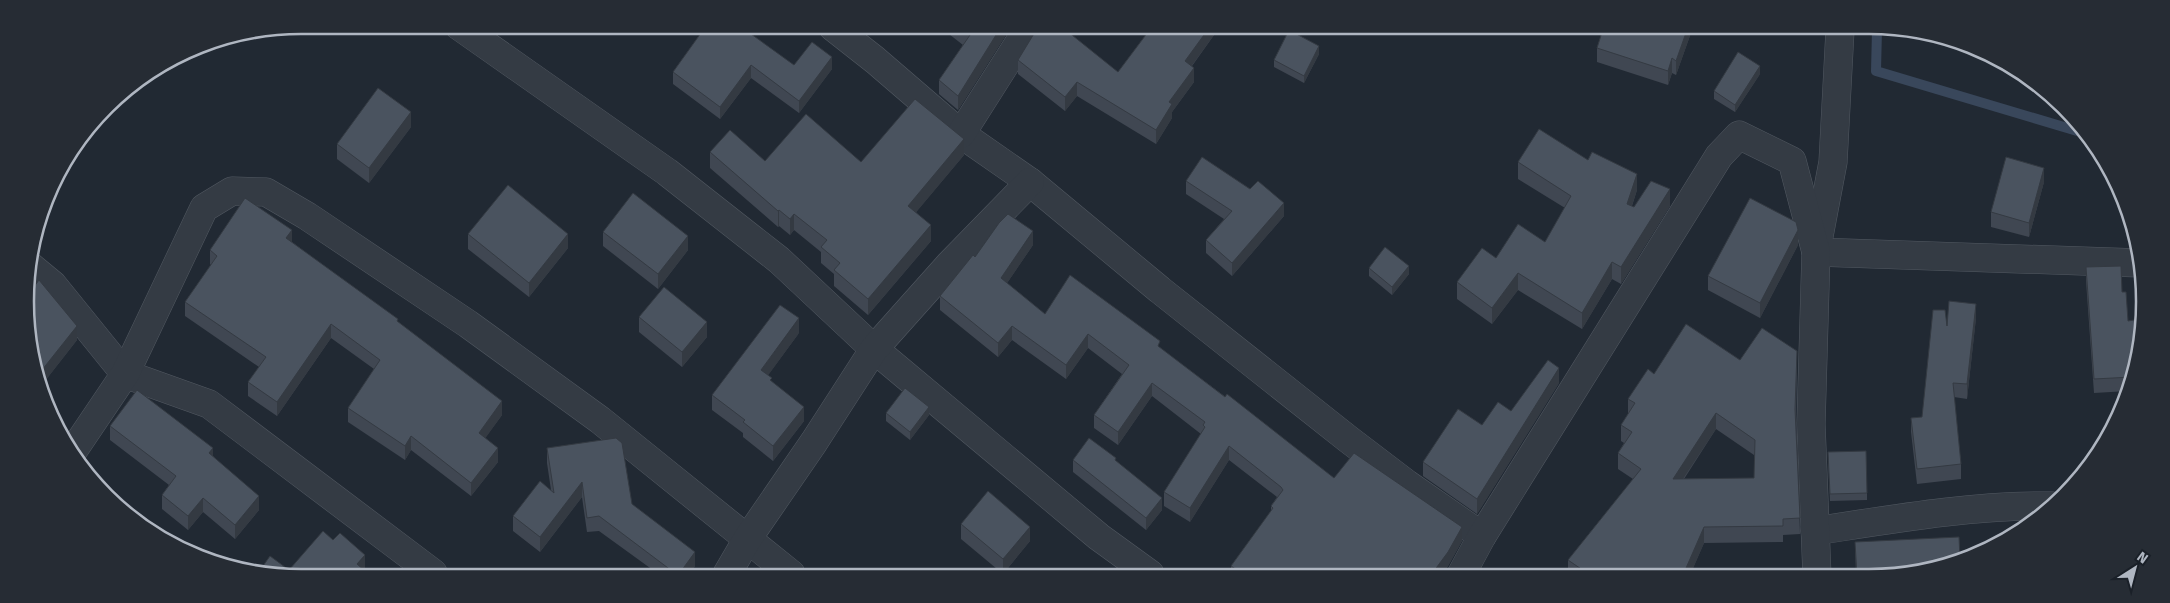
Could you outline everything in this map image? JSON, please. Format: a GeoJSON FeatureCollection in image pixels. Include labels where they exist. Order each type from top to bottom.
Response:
{"type":"FeatureCollection","features":[{"type":"Feature","properties":{"kind":"street"},"geometry":{"type":"LineString","coordinates":[[470,34],[667,172],[779,260],[874,349],[1099,537],[1143,569]]}},
{"type":"Feature","properties":{"kind":"street"},"geometry":{"type":"LineString","coordinates":[[842,34],[961,134],[1030,182],[1160,290],[1355,445],[1482,536]]}},
{"type":"Feature","properties":{"kind":"street"},"geometry":{"type":"LineString","coordinates":[[961,134],[1025,34]]}},
{"type":"Feature","properties":{"kind":"street"},"geometry":{"type":"LineString","coordinates":[[1817,569],[1811,424],[1816,252],[1833,162],[1840,34]]}},
{"type":"Feature","properties":{"kind":"street"},"geometry":{"type":"LineString","coordinates":[[1464,569],[1482,536],[1719,156],[1739,135],[1792,161],[1816,252]]}},
{"type":"Feature","properties":{"kind":"street"},"geometry":{"type":"LineString","coordinates":[[730,569],[748,538],[814,442],[874,349],[949,265],[1030,182]]}},
{"type":"Feature","properties":{"kind":"street"},"geometry":{"type":"LineString","coordinates":[[76,446],[125,374],[204,208],[232,191],[266,192],[307,216],[468,324],[600,420],[785,569]]}},
{"type":"Feature","properties":{"kind":"street"},"geometry":{"type":"LineString","coordinates":[[1816,252],[2133,263]]}},
{"type":"Feature","properties":{"kind":"street"},"geometry":{"type":"LineString","coordinates":[[36,271],[53,285],[125,374],[209,404],[428,569]]}},
{"type":"Feature","properties":{"kind":"street"},"geometry":{"type":"LineString","coordinates":[[1815,531],[1924,514],[2041,506]]}},
{"type":"Feature","properties":{"kind":"building"},"geometry":{"type":"Polygon","coordinates":[[[700,34],[751,34],[794,65],[812,42],[832,57],[799,101],[751,65],[720,107],[673,72],[700,34]]]}},
{"type":"Feature","properties":{"kind":"building"},"geometry":{"type":"Polygon","coordinates":[[[969,34],[997,34],[958,96],[939,80],[970,35],[969,34]]]}},
{"type":"Feature","properties":{"kind":"building"},"geometry":{"type":"Polygon","coordinates":[[[1034,34],[1071,34],[1118,72],[1146,34],[1205,34],[1185,61],[1194,68],[1169,102],[1172,104],[1156,130],[1077,82],[1065,97],[1018,60],[1034,34]]]}},
{"type":"Feature","properties":{"kind":"building"},"geometry":{"type":"Polygon","coordinates":[[[1287,34],[1296,34],[1319,46],[1304,76],[1274,60],[1287,34]]]}},
{"type":"Feature","properties":{"kind":"building"},"geometry":{"type":"Polygon","coordinates":[[[1601,34],[1686,34],[1676,61],[1672,58],[1668,71],[1597,48],[1601,34]]]}},
{"type":"Feature","properties":{"kind":"building"},"geometry":{"type":"Polygon","coordinates":[[[1738,52],[1760,66],[1735,105],[1714,91],[1738,52]]]}},
{"type":"Feature","properties":{"kind":"building"},"geometry":{"type":"Polygon","coordinates":[[[378,88],[411,112],[369,168],[337,144],[378,88]]]}},
{"type":"Feature","properties":{"kind":"building"},"geometry":{"type":"Polygon","coordinates":[[[915,99],[964,139],[908,206],[931,225],[868,299],[834,270],[840,263],[821,247],[827,240],[794,214],[790,219],[778,211],[710,152],[730,130],[765,161],[806,114],[861,162],[915,99]]]}},
{"type":"Feature","properties":{"kind":"building"},"geometry":{"type":"Polygon","coordinates":[[[1539,129],[1588,160],[1592,152],[1637,174],[1627,204],[1634,207],[1651,181],[1670,189],[1621,267],[1612,262],[1582,313],[1518,273],[1492,308],[1457,282],[1482,248],[1496,258],[1518,224],[1545,242],[1571,196],[1518,162],[1539,129]]]}},
{"type":"Feature","properties":{"kind":"building"},"geometry":{"type":"Polygon","coordinates":[[[1202,157],[1250,189],[1258,181],[1284,203],[1232,263],[1206,240],[1232,211],[1186,181],[1202,157]]]}},
{"type":"Feature","properties":{"kind":"building"},"geometry":{"type":"Polygon","coordinates":[[[2006,157],[2044,168],[2029,223],[1991,212],[2006,157]]]}},
{"type":"Feature","properties":{"kind":"building"},"geometry":{"type":"Polygon","coordinates":[[[508,185],[568,234],[529,283],[468,234],[508,185]]]}},
{"type":"Feature","properties":{"kind":"building"},"geometry":{"type":"Polygon","coordinates":[[[633,193],[688,236],[658,274],[603,232],[633,193]]]}},
{"type":"Feature","properties":{"kind":"building"},"geometry":{"type":"Polygon","coordinates":[[[245,198],[292,230],[286,238],[398,319],[397,321],[502,401],[479,433],[498,448],[471,483],[411,436],[405,446],[348,408],[380,360],[331,324],[277,402],[248,382],[266,357],[185,302],[217,256],[210,250],[245,198]]]}},
{"type":"Feature","properties":{"kind":"building"},"geometry":{"type":"Polygon","coordinates":[[[1750,198],[1796,222],[1798,230],[1760,303],[1708,276],[1750,198]]]}},
{"type":"Feature","properties":{"kind":"building"},"geometry":{"type":"Polygon","coordinates":[[[1008,214],[1033,231],[1001,278],[1045,314],[1070,275],[1160,341],[1158,346],[1225,397],[1227,394],[1334,478],[1354,453],[1462,527],[1448,552],[1435,569],[1236,569],[1231,566],[1273,508],[1271,506],[1283,490],[1281,487],[1229,446],[1190,508],[1164,492],[1205,427],[1203,425],[1205,422],[1152,383],[1118,432],[1094,415],[1129,365],[1088,334],[1066,365],[1012,326],[998,343],[940,296],[973,255],[975,257],[999,223],[1008,214]]]}},
{"type":"Feature","properties":{"kind":"building"},"geometry":{"type":"Polygon","coordinates":[[[1385,247],[1409,266],[1392,287],[1369,268],[1385,247]]]}},
{"type":"Feature","properties":{"kind":"building"},"geometry":{"type":"Polygon","coordinates":[[[2121,266],[2122,292],[2126,292],[2128,321],[2136,320],[2125,377],[2094,379],[2086,267],[2121,266]]]}},
{"type":"Feature","properties":{"kind":"building"},"geometry":{"type":"Polygon","coordinates":[[[39,280],[77,326],[43,369],[34,319],[34,287],[39,280]]]}},
{"type":"Feature","properties":{"kind":"building"},"geometry":{"type":"Polygon","coordinates":[[[664,287],[707,322],[682,352],[639,317],[664,287]]]}},
{"type":"Feature","properties":{"kind":"building"},"geometry":{"type":"Polygon","coordinates":[[[1949,301],[1976,304],[1967,384],[1953,383],[1961,464],[1917,469],[1911,418],[1922,417],[1933,310],[1945,310],[1947,326],[1949,301]]]}},
{"type":"Feature","properties":{"kind":"building"},"geometry":{"type":"Polygon","coordinates":[[[780,305],[799,318],[761,370],[772,378],[770,380],[804,407],[773,446],[743,422],[745,420],[712,395],[780,305]]]}},
{"type":"Feature","properties":{"kind":"building"},"geometry":{"type":"Polygon","coordinates":[[[1686,324],[1740,360],[1762,328],[1797,351],[1795,409],[1800,518],[1783,519],[1783,526],[1704,527],[1686,569],[1581,569],[1568,560],[1641,469],[1618,453],[1632,432],[1621,425],[1635,403],[1628,399],[1648,369],[1654,374],[1686,324]],[[1716,413],[1673,479],[1754,478],[1755,440],[1716,413]]]}},
{"type":"Feature","properties":{"kind":"building"},"geometry":{"type":"Polygon","coordinates":[[[1548,360],[1559,368],[1477,499],[1423,462],[1458,409],[1482,425],[1498,402],[1511,411],[1548,360]]]}},
{"type":"Feature","properties":{"kind":"building"},"geometry":{"type":"Polygon","coordinates":[[[905,388],[929,407],[910,432],[886,413],[905,388]]]}},
{"type":"Feature","properties":{"kind":"building"},"geometry":{"type":"Polygon","coordinates":[[[137,390],[213,448],[209,453],[259,496],[235,525],[203,498],[188,516],[162,495],[176,476],[110,426],[137,390]]]}},
{"type":"Feature","properties":{"kind":"building"},"geometry":{"type":"Polygon","coordinates":[[[616,438],[622,443],[632,504],[695,552],[683,569],[669,569],[599,516],[587,518],[582,482],[540,537],[513,516],[540,481],[554,493],[547,448],[616,438]]]}},
{"type":"Feature","properties":{"kind":"building"},"geometry":{"type":"Polygon","coordinates":[[[1089,438],[1116,458],[1115,460],[1162,498],[1146,518],[1073,460],[1089,438]]]}},
{"type":"Feature","properties":{"kind":"building"},"geometry":{"type":"Polygon","coordinates":[[[1866,451],[1867,493],[1830,494],[1828,452],[1866,451]]]}},
{"type":"Feature","properties":{"kind":"building"},"geometry":{"type":"Polygon","coordinates":[[[988,491],[1030,527],[1003,559],[961,524],[988,491]]]}},
{"type":"Feature","properties":{"kind":"building"},"geometry":{"type":"Polygon","coordinates":[[[323,531],[333,540],[340,533],[365,555],[357,564],[363,569],[290,569],[323,531]]]}},
{"type":"Feature","properties":{"kind":"building"},"geometry":{"type":"Polygon","coordinates":[[[1959,537],[1960,553],[1903,567],[1857,569],[1855,542],[1959,537]]]}},
{"type":"Feature","properties":{"kind":"building"},"geometry":{"type":"Polygon","coordinates":[[[270,556],[288,569],[263,566],[270,556]]]}},
{"type":"Feature","properties":{"kind":"waterway"},"geometry":{"type":"LineString","coordinates":[[1877,34],[1876,71],[2074,130]]}}]}
